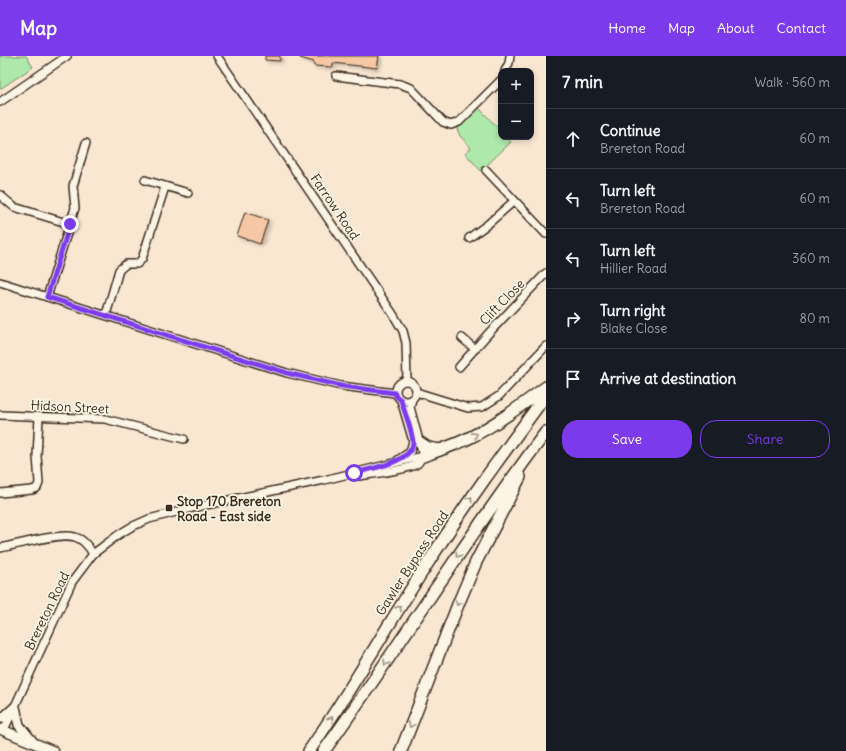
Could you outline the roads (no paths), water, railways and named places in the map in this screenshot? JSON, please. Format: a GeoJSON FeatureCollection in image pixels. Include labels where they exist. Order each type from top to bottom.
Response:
{"type":"FeatureCollection","features":[{"type":"Feature","properties":{"kind":"highway"},"geometry":{"type":"LineString","coordinates":[[422,456],[472,436],[504,418],[546,387]]}},
{"type":"Feature","properties":{"kind":"highway","name":"Gawler Bypass Road"},"geometry":{"type":"LineString","coordinates":[[309,751],[343,700],[439,545],[482,482],[546,395]]}},
{"type":"Feature","properties":{"kind":"highway"},"geometry":{"type":"LineString","coordinates":[[324,751],[379,673],[500,494],[546,432]]}},
{"type":"Feature","properties":{"kind":"highway"},"geometry":{"type":"LineString","coordinates":[[419,442],[428,448],[439,450]]}},
{"type":"Feature","properties":{"kind":"highway"},"geometry":{"type":"LineString","coordinates":[[401,751],[476,562],[538,443]]}},
{"type":"Feature","properties":{"kind":"main road"},"geometry":{"type":"LineString","coordinates":[[0,718],[5,716],[15,707],[19,725],[33,742]]}},
{"type":"Feature","properties":{"kind":"main road"},"geometry":{"type":"LineString","coordinates":[[2,730],[53,751]]}},
{"type":"Feature","properties":{"kind":"street"},"geometry":{"type":"LineString","coordinates":[[0,102],[67,56]]}},
{"type":"Feature","properties":{"kind":"street","name":"Farrow Road"},"geometry":{"type":"LineString","coordinates":[[217,56],[393,314],[403,331],[407,361],[407,381]]}},
{"type":"Feature","properties":{"kind":"street"},"geometry":{"type":"LineString","coordinates":[[506,68],[510,56]]}},
{"type":"Feature","properties":{"kind":"street"},"geometry":{"type":"LineString","coordinates":[[336,76],[400,84],[409,87],[443,122],[451,125],[459,122],[498,83]]}},
{"type":"Feature","properties":{"kind":"street"},"geometry":{"type":"LineString","coordinates":[[47,297],[75,208],[73,186],[86,143]]}},
{"type":"Feature","properties":{"kind":"street"},"geometry":{"type":"LineString","coordinates":[[486,170],[546,234]]}},
{"type":"Feature","properties":{"kind":"street"},"geometry":{"type":"LineString","coordinates":[[145,180],[188,193]]}},
{"type":"Feature","properties":{"kind":"street"},"geometry":{"type":"LineString","coordinates":[[106,315],[119,270],[126,264],[137,264],[142,259],[165,187]]}},
{"type":"Feature","properties":{"kind":"street"},"geometry":{"type":"LineString","coordinates":[[0,195],[14,207],[70,224]]}},
{"type":"Feature","properties":{"kind":"street"},"geometry":{"type":"LineString","coordinates":[[469,238],[488,224],[514,201]]}},
{"type":"Feature","properties":{"kind":"street","name":"Clift Close"},"geometry":{"type":"LineString","coordinates":[[458,367],[546,273]]}},
{"type":"Feature","properties":{"kind":"street"},"geometry":{"type":"LineString","coordinates":[[0,282],[287,373],[341,386],[395,393]]}},
{"type":"Feature","properties":{"kind":"street"},"geometry":{"type":"LineString","coordinates":[[462,338],[475,349]]}},
{"type":"Feature","properties":{"kind":"street"},"geometry":{"type":"LineString","coordinates":[[416,392],[468,408],[482,407],[499,396],[546,346]]}},
{"type":"Feature","properties":{"kind":"street"},"geometry":{"type":"LineString","coordinates":[[412,399],[407,402],[396,396],[395,390],[398,384],[407,381],[415,386],[416,392],[410,407],[422,456]]}},
{"type":"Feature","properties":{"kind":"street","name":"Brereton Road"},"geometry":{"type":"LineString","coordinates":[[385,466],[410,452],[413,441],[401,400]]}},
{"type":"Feature","properties":{"kind":"street","name":"Hidson Street"},"geometry":{"type":"LineString","coordinates":[[0,415],[105,419],[184,439]]}},
{"type":"Feature","properties":{"kind":"street"},"geometry":{"type":"LineString","coordinates":[[0,493],[32,490],[37,488],[39,483],[37,456],[39,417]]}},
{"type":"Feature","properties":{"kind":"street","name":"Brereton Road"},"geometry":{"type":"LineString","coordinates":[[2,730],[15,707],[72,582],[93,554],[118,535],[149,519],[192,508],[385,466],[422,456]]}},
{"type":"Feature","properties":{"kind":"street","name":"Brereton Road"},"geometry":{"type":"LineString","coordinates":[[324,480],[381,473],[405,468],[417,463],[422,456]]}},
{"type":"Feature","properties":{"kind":"street"},"geometry":{"type":"LineString","coordinates":[[0,548],[57,536],[75,537],[87,545],[93,554]]}},
{"type":"Feature","properties":{"kind":"place","name":"Stop 170 Brereton Road - East side"},"geometry":{"type":"Point","coordinates":[169,508]}}]}
